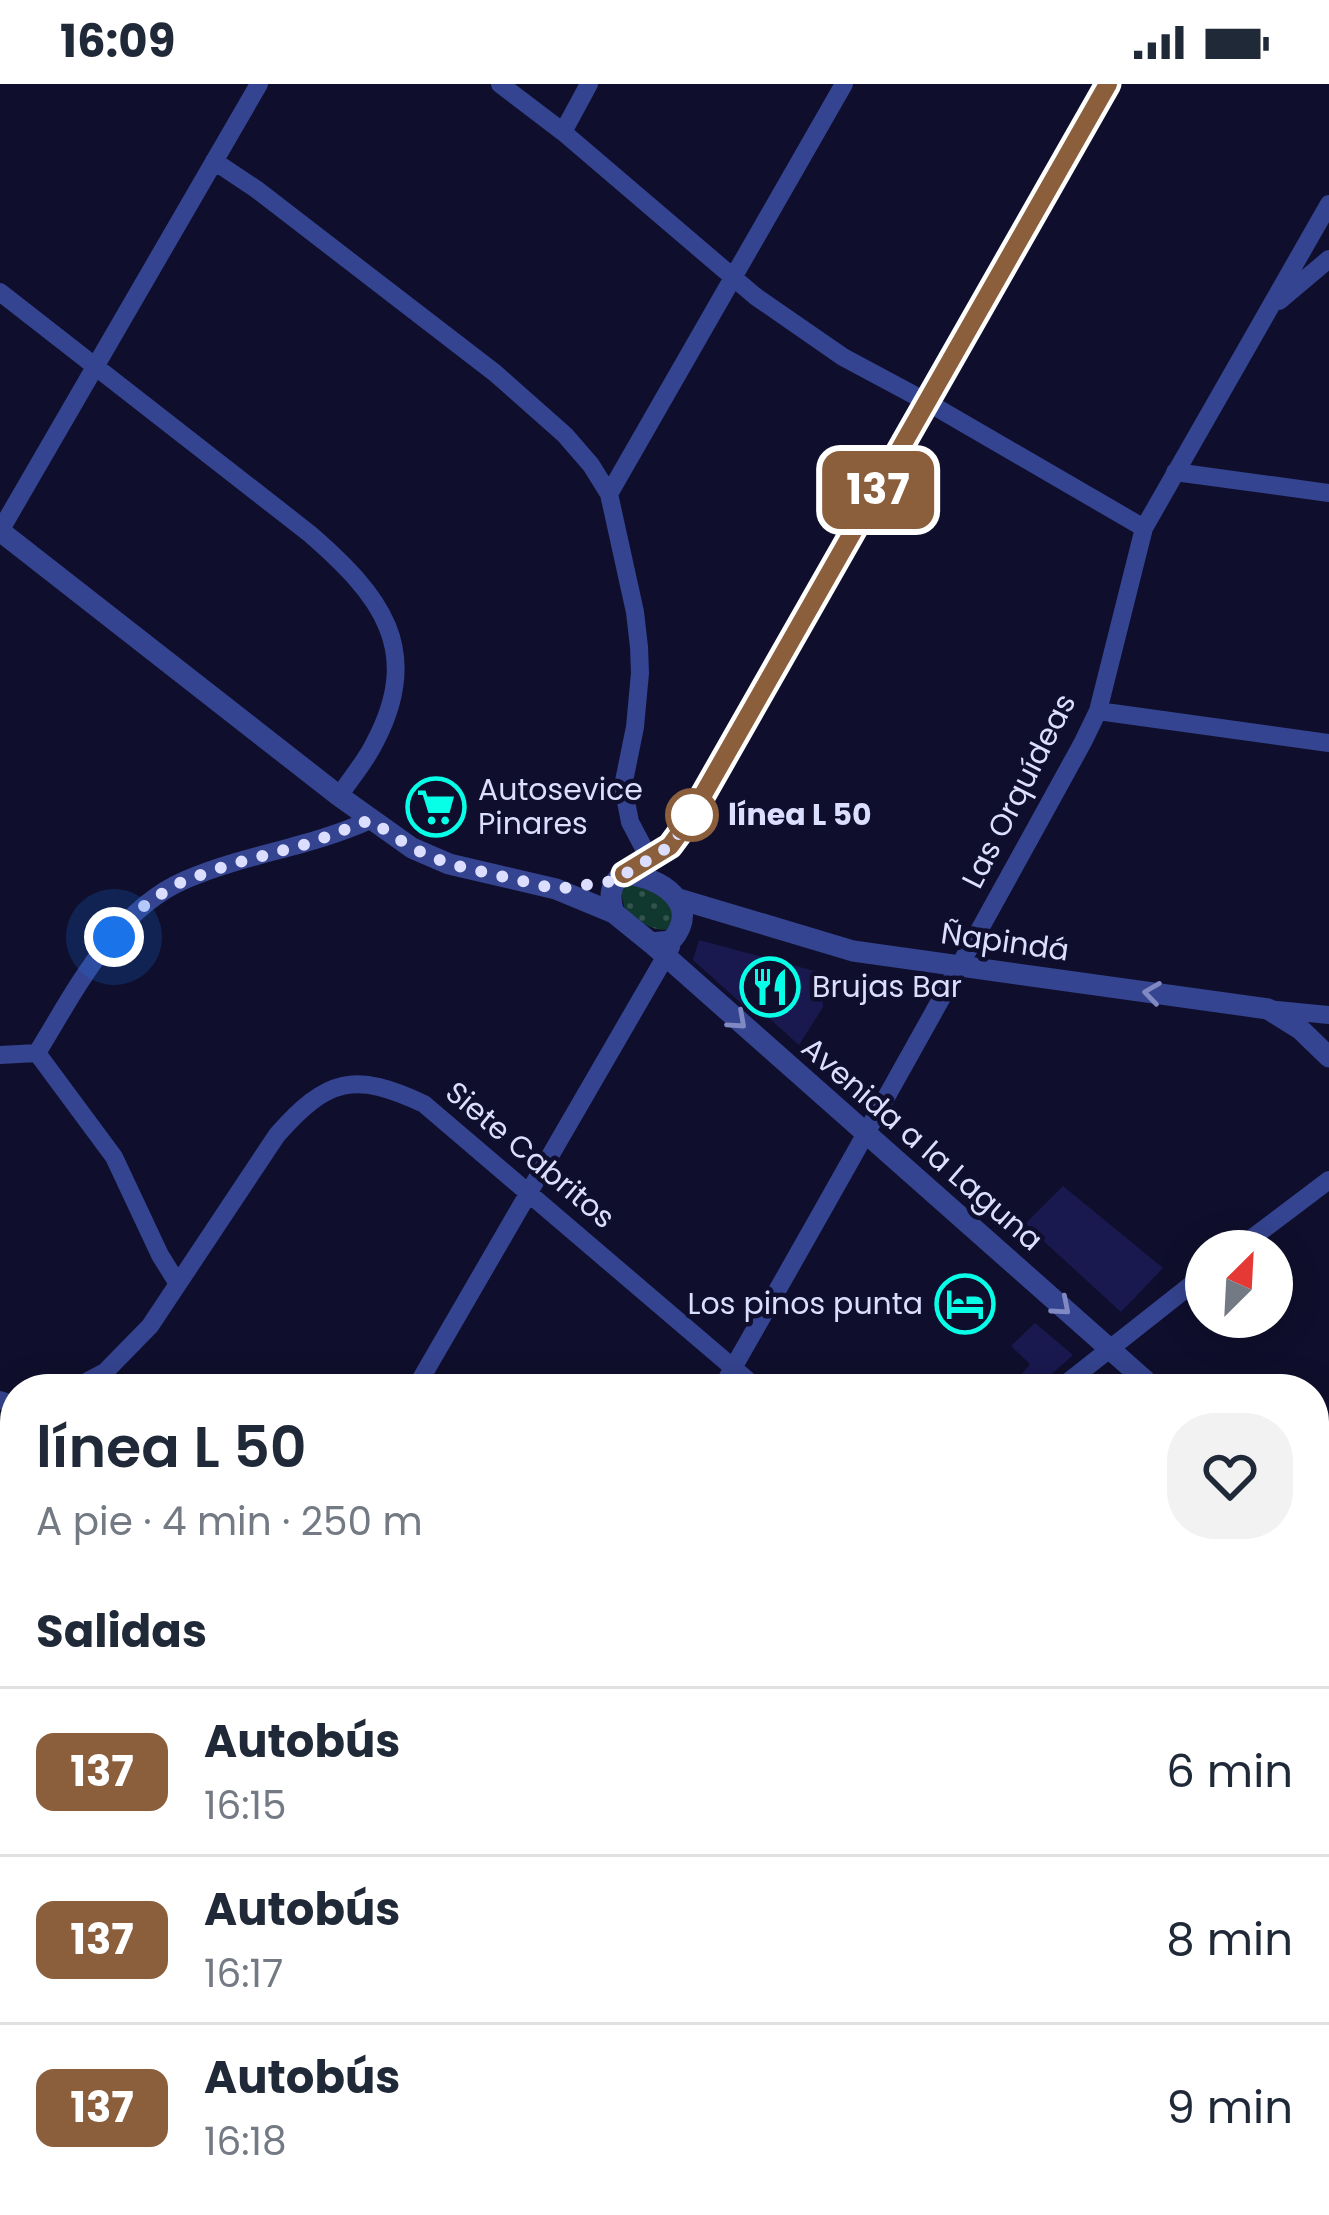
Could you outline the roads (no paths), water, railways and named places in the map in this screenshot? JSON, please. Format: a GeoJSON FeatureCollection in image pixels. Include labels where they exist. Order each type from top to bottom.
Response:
{"type":"FeatureCollection","features":[{"type":"Feature","properties":{"kind":"street"},"geometry":{"type":"LineString","coordinates":[[259,84],[0,531],[412,848],[449,864],[556,889],[614,913],[658,950]]}},
{"type":"Feature","properties":{"kind":"street"},"geometry":{"type":"LineString","coordinates":[[500,84],[755,296],[843,357],[1144,528]]}},
{"type":"Feature","properties":{"kind":"street"},"geometry":{"type":"LineString","coordinates":[[563,132],[589,84]]}},
{"type":"Feature","properties":{"kind":"street"},"geometry":{"type":"LineString","coordinates":[[609,494],[844,84]]}},
{"type":"Feature","properties":{"kind":"street"},"geometry":{"type":"LineString","coordinates":[[614,913],[611,898],[619,878],[670,846],[728,755],[1108,84]]}},
{"type":"Feature","properties":{"kind":"street"},"geometry":{"type":"LineString","coordinates":[[214,161],[495,373],[565,435],[591,465],[609,494],[635,613],[637,710],[623,785],[630,821],[649,858]]}},
{"type":"Feature","properties":{"kind":"street","name":"Las Orquídeas"},"geometry":{"type":"LineString","coordinates":[[730,1374],[868,1133],[1098,711],[1144,528],[1329,204]]}},
{"type":"Feature","properties":{"kind":"street"},"geometry":{"type":"LineString","coordinates":[[1271,308],[1329,259]]}},
{"type":"Feature","properties":{"kind":"street"},"geometry":{"type":"LineString","coordinates":[[0,292],[310,535],[348,568],[375,604],[393,638],[398,671],[390,709],[375,744],[340,796]]}},
{"type":"Feature","properties":{"kind":"street"},"geometry":{"type":"LineString","coordinates":[[1175,472],[1329,493]]}},
{"type":"Feature","properties":{"kind":"street"},"geometry":{"type":"LineString","coordinates":[[1098,711],[1329,742]]}},
{"type":"Feature","properties":{"kind":"street"},"geometry":{"type":"LineString","coordinates":[[37,1054],[114,937],[148,902],[183,881],[370,820]]}},
{"type":"Feature","properties":{"kind":"street"},"geometry":{"type":"LineString","coordinates":[[424,1374],[530,1192],[658,950],[680,932],[684,919],[675,896],[670,846]]}},
{"type":"Feature","properties":{"kind":"street"},"geometry":{"type":"LineString","coordinates":[[556,889],[639,875],[675,896]]}},
{"type":"Feature","properties":{"kind":"street","name":"Ñapindá"},"geometry":{"type":"LineString","coordinates":[[675,896],[853,951],[1329,1015]]}},
{"type":"Feature","properties":{"kind":"street","name":"Avenida a la Laguna"},"geometry":{"type":"LineString","coordinates":[[658,950],[1138,1374]]}},
{"type":"Feature","properties":{"kind":"street"},"geometry":{"type":"LineString","coordinates":[[1268,1009],[1300,1029],[1329,1058]]}},
{"type":"Feature","properties":{"kind":"street"},"geometry":{"type":"LineString","coordinates":[[0,1054],[37,1054]]}},
{"type":"Feature","properties":{"kind":"street"},"geometry":{"type":"LineString","coordinates":[[37,1054],[114,1157],[178,1284]]}},
{"type":"Feature","properties":{"kind":"street","name":"Siete Cabritos"},"geometry":{"type":"LineString","coordinates":[[101,1374],[150,1326],[277,1135],[301,1108],[330,1088],[371,1084],[424,1105],[742,1374]]}},
{"type":"Feature","properties":{"kind":"street"},"geometry":{"type":"LineString","coordinates":[[1263,1230],[1329,1180]]}},
{"type":"Feature","properties":{"kind":"street"},"geometry":{"type":"LineString","coordinates":[[1077,1374],[1185,1289]]}},
{"type":"Feature","properties":{"kind":"place","name":"Autosevice Pinares"},"geometry":{"type":"Point","coordinates":[436,807]}},
{"type":"Feature","properties":{"kind":"place","name":"línea L 50"},"geometry":{"type":"Point","coordinates":[692,815]}},
{"type":"Feature","properties":{"kind":"place","name":"Brujas Bar"},"geometry":{"type":"Point","coordinates":[770,987]}},
{"type":"Feature","properties":{"kind":"place","name":"Los pinos punta"},"geometry":{"type":"Point","coordinates":[965,1304]}}]}
